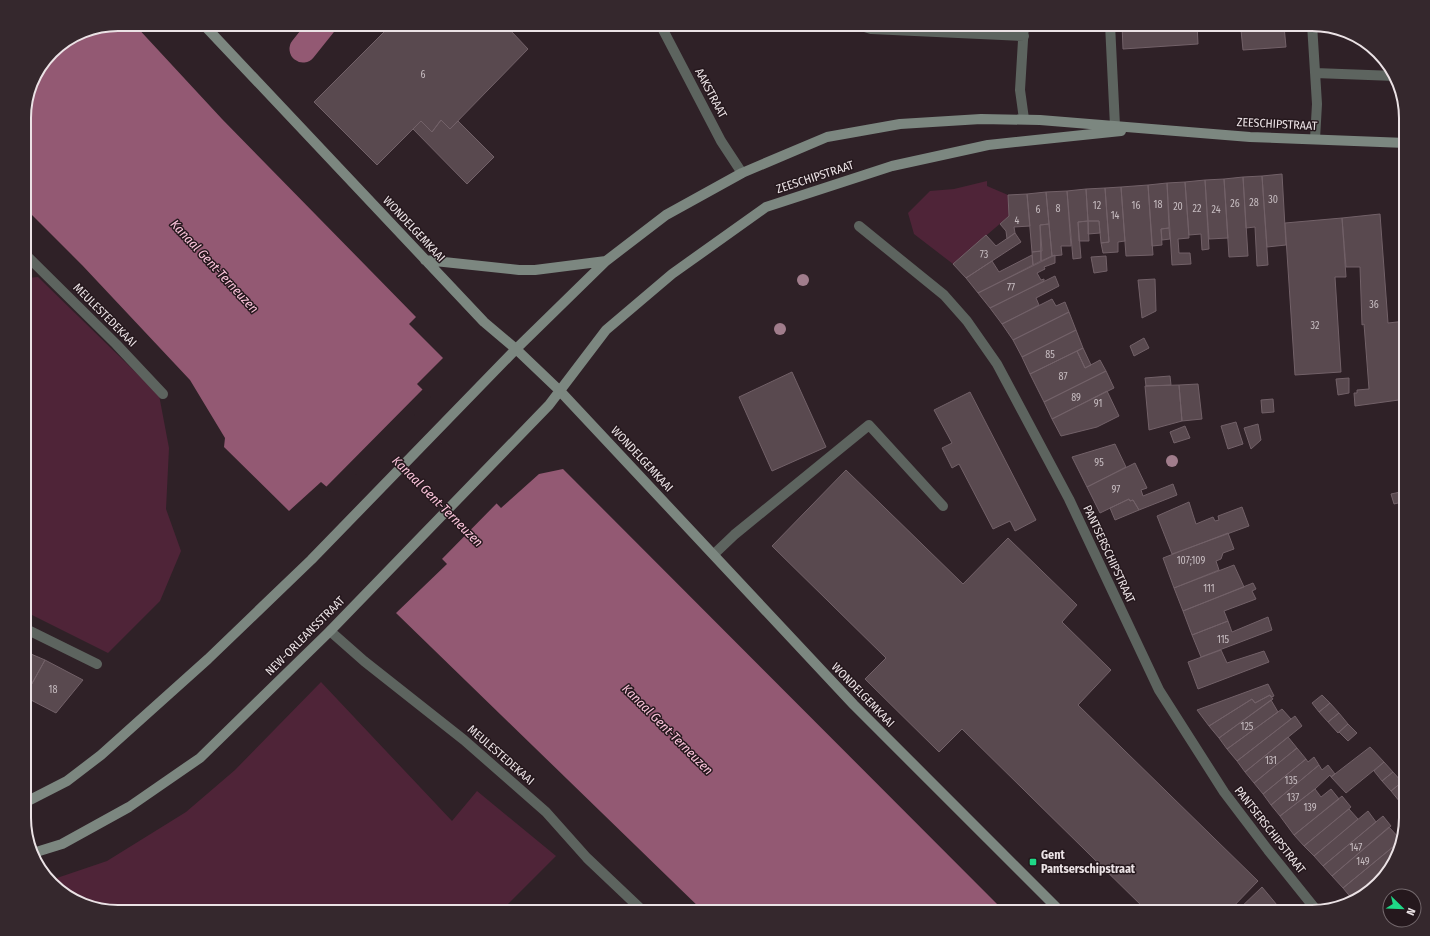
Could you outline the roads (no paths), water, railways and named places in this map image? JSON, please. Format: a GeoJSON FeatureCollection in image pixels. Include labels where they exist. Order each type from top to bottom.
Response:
{"type":"FeatureCollection","features":[{"type":"Feature","properties":{"kind":"main road","name":"WONDELGEMKAAI"},"geometry":{"type":"LineString","coordinates":[[210,31],[484,322],[516,349],[560,391],[854,705],[1055,905]]}},
{"type":"Feature","properties":{"kind":"main road","name":"ZEESCHIPSTRAAT"},"geometry":{"type":"LineString","coordinates":[[516,349],[606,261],[666,215],[742,173],[834,135],[900,124],[981,119],[1024,119],[1250,137],[1399,142]]}},
{"type":"Feature","properties":{"kind":"main road","name":"ZEESCHIPSTRAAT"},"geometry":{"type":"LineString","coordinates":[[560,391],[606,330],[672,274],[766,207],[892,166],[981,147],[1146,128]]}},
{"type":"Feature","properties":{"kind":"main road"},"geometry":{"type":"LineString","coordinates":[[425,260],[519,270],[535,270],[606,261]]}},
{"type":"Feature","properties":{"kind":"main road"},"geometry":{"type":"LineString","coordinates":[[31,799],[67,781],[101,755],[208,659],[317,553],[454,415],[516,349]]}},
{"type":"Feature","properties":{"kind":"main road","name":"NEW-ORLEANSSTRAAT"},"geometry":{"type":"LineString","coordinates":[[38,851],[62,844],[129,807],[200,758],[330,631],[361,597],[549,405],[560,391]]}},
{"type":"Feature","properties":{"kind":"street","name":"AAKSTRAAT"},"geometry":{"type":"LineString","coordinates":[[664,31],[721,141],[742,173]]}},
{"type":"Feature","properties":{"kind":"street"},"geometry":{"type":"LineString","coordinates":[[915,31],[1024,36]]}},
{"type":"Feature","properties":{"kind":"street"},"geometry":{"type":"LineString","coordinates":[[1024,31],[1020,90],[1024,119]]}},
{"type":"Feature","properties":{"kind":"street"},"geometry":{"type":"LineString","coordinates":[[1110,31],[1115,126]]}},
{"type":"Feature","properties":{"kind":"street"},"geometry":{"type":"LineString","coordinates":[[1312,31],[1317,104],[1316,139]]}},
{"type":"Feature","properties":{"kind":"street"},"geometry":{"type":"LineString","coordinates":[[1315,73],[1387,76]]}},
{"type":"Feature","properties":{"kind":"street","name":"PANTSERSCHIPSTRAAT"},"geometry":{"type":"LineString","coordinates":[[858,226],[944,295],[967,321],[997,364],[1069,500],[1159,690],[1224,792],[1268,850],[1313,905]]}},
{"type":"Feature","properties":{"kind":"street","name":"MEULESTEDEKAAI"},"geometry":{"type":"LineString","coordinates":[[31,262],[116,344],[163,394]]}},
{"type":"Feature","properties":{"kind":"street"},"geometry":{"type":"LineString","coordinates":[[714,554],[734,535],[869,425],[943,506]]}},
{"type":"Feature","properties":{"kind":"street"},"geometry":{"type":"LineString","coordinates":[[31,631],[97,664]]}},
{"type":"Feature","properties":{"kind":"street","name":"MEULESTEDEKAAI"},"geometry":{"type":"LineString","coordinates":[[330,631],[464,740],[546,812],[587,858],[637,905]]}},
{"type":"Feature","properties":{"kind":"water","name":"Kanaal Gent-Terneuzen"},"geometry":{"type":"Polygon","coordinates":[[[113,31],[140,31],[222,119],[416,317],[409,324],[443,358],[417,384],[429,396],[411,415],[501,508],[539,474],[563,469],[998,905],[697,905],[396,613],[447,564],[356,471],[334,493],[321,482],[289,511],[224,447],[225,438],[190,380],[82,265],[31,214],[31,113],[34,96],[40,80],[49,65],[70,46],[80,40],[101,33],[113,31]]]}},
{"type":"Feature","properties":{"kind":"waterway"},"geometry":{"type":"LineString","coordinates":[[303,49],[317,31]]}},
{"type":"Feature","properties":{"kind":"place","name":"Gent Pantserschipstraat"},"geometry":{"type":"Point","coordinates":[1033,862]}}]}
